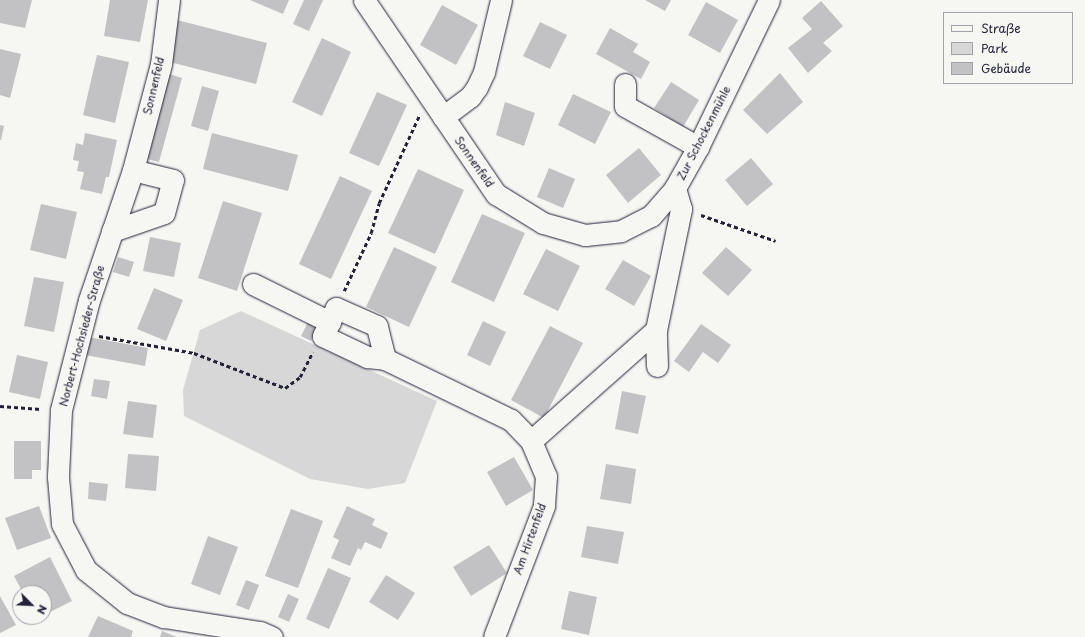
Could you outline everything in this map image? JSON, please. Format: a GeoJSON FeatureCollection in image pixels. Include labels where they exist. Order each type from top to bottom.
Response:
{"type":"FeatureCollection","features":[{"type":"Feature","properties":{"kind":"street","name":"Sonnenfeld"},"geometry":{"type":"LineString","coordinates":[[133,170],[160,64],[169,0]]}},
{"type":"Feature","properties":{"kind":"street","name":"Sonnenfeld"},"geometry":{"type":"LineString","coordinates":[[364,0],[496,194],[543,223],[585,235],[621,231],[651,216],[675,188]]}},
{"type":"Feature","properties":{"kind":"street"},"geometry":{"type":"LineString","coordinates":[[443,117],[470,97],[477,87],[484,72],[501,0]]}},
{"type":"Feature","properties":{"kind":"street","name":"Zur Schockenmühle"},"geometry":{"type":"LineString","coordinates":[[657,366],[656,330],[681,209],[675,188],[698,147],[769,0]]}},
{"type":"Feature","properties":{"kind":"street"},"geometry":{"type":"LineString","coordinates":[[625,84],[624,106],[698,147]]}},
{"type":"Feature","properties":{"kind":"street","name":"Norbert-Hochsieder-Straße"},"geometry":{"type":"LineString","coordinates":[[133,170],[89,300],[61,410],[58,477],[62,524],[86,570],[127,603],[164,617],[260,632],[272,637]]}},
{"type":"Feature","properties":{"kind":"street"},"geometry":{"type":"LineString","coordinates":[[112,231],[164,213],[173,180],[133,170]]}},
{"type":"Feature","properties":{"kind":"street"},"geometry":{"type":"LineString","coordinates":[[253,284],[330,322],[377,326],[385,359]]}},
{"type":"Feature","properties":{"kind":"street","name":"Am Hirtenfeld"},"geometry":{"type":"LineString","coordinates":[[330,322],[367,357],[385,359],[511,420],[531,441],[546,476],[544,506],[494,637]]}},
{"type":"Feature","properties":{"kind":"street"},"geometry":{"type":"LineString","coordinates":[[531,441],[656,330]]}},
{"type":"Feature","properties":{"kind":"path"},"geometry":{"type":"LineString","coordinates":[[81,333],[194,352],[285,388],[300,377],[330,322],[371,234],[379,203],[428,96]]}},
{"type":"Feature","properties":{"kind":"path"},"geometry":{"type":"LineString","coordinates":[[681,209],[776,241]]}},
{"type":"Feature","properties":{"kind":"path"},"geometry":{"type":"LineString","coordinates":[[0,406],[61,410]]}},
{"type":"Feature","properties":{"kind":"green space"},"geometry":{"type":"Polygon","coordinates":[[[241,311],[437,401],[405,483],[368,489],[310,479],[184,416],[183,390],[200,330],[241,311]]]}},
{"type":"Feature","properties":{"kind":"building"},"geometry":{"type":"Polygon","coordinates":[[[0,0],[32,0],[25,28],[0,23],[0,0]]]}},
{"type":"Feature","properties":{"kind":"building"},"geometry":{"type":"Polygon","coordinates":[[[110,0],[148,0],[140,42],[104,36],[110,0]]]}},
{"type":"Feature","properties":{"kind":"building"},"geometry":{"type":"Polygon","coordinates":[[[250,0],[289,0],[283,14],[250,0]]]}},
{"type":"Feature","properties":{"kind":"building"},"geometry":{"type":"Polygon","coordinates":[[[304,0],[323,0],[309,31],[293,24],[304,0]]]}},
{"type":"Feature","properties":{"kind":"building"},"geometry":{"type":"Polygon","coordinates":[[[645,0],[671,0],[665,11],[645,0]]]}},
{"type":"Feature","properties":{"kind":"building"},"geometry":{"type":"Polygon","coordinates":[[[821,1],[843,26],[823,43],[832,51],[808,73],[788,48],[812,29],[802,18],[821,1]]]}},
{"type":"Feature","properties":{"kind":"building"},"geometry":{"type":"Polygon","coordinates":[[[706,2],[738,20],[720,53],[688,35],[706,2]]]}},
{"type":"Feature","properties":{"kind":"building"},"geometry":{"type":"Polygon","coordinates":[[[442,5],[478,25],[456,65],[420,45],[442,5]]]}},
{"type":"Feature","properties":{"kind":"building"},"geometry":{"type":"Polygon","coordinates":[[[177,20],[267,43],[256,84],[166,61],[177,20]]]}},
{"type":"Feature","properties":{"kind":"building"},"geometry":{"type":"Polygon","coordinates":[[[540,22],[567,35],[550,69],[523,56],[540,22]]]}},
{"type":"Feature","properties":{"kind":"building"},"geometry":{"type":"Polygon","coordinates":[[[610,28],[638,44],[633,52],[650,62],[641,79],[596,54],[610,28]]]}},
{"type":"Feature","properties":{"kind":"building"},"geometry":{"type":"Polygon","coordinates":[[[322,38],[351,52],[322,116],[292,102],[322,38]]]}},
{"type":"Feature","properties":{"kind":"building"},"geometry":{"type":"Polygon","coordinates":[[[0,49],[21,54],[10,98],[0,95],[0,49]]]}},
{"type":"Feature","properties":{"kind":"building"},"geometry":{"type":"Polygon","coordinates":[[[97,55],[129,62],[115,123],[83,115],[97,55]]]}},
{"type":"Feature","properties":{"kind":"building"},"geometry":{"type":"Polygon","coordinates":[[[166,73],[182,78],[159,162],[143,158],[166,73]]]}},
{"type":"Feature","properties":{"kind":"building"},"geometry":{"type":"Polygon","coordinates":[[[780,73],[803,102],[767,134],[743,110],[780,73]]]}},
{"type":"Feature","properties":{"kind":"building"},"geometry":{"type":"Polygon","coordinates":[[[671,82],[699,100],[683,127],[654,108],[671,82]]]}},
{"type":"Feature","properties":{"kind":"building"},"geometry":{"type":"Polygon","coordinates":[[[202,86],[219,91],[208,131],[191,126],[202,86]]]}},
{"type":"Feature","properties":{"kind":"building"},"geometry":{"type":"Polygon","coordinates":[[[377,92],[407,105],[379,166],[349,153],[377,92]]]}},
{"type":"Feature","properties":{"kind":"building"},"geometry":{"type":"Polygon","coordinates":[[[573,94],[611,112],[595,144],[558,125],[573,94]]]}},
{"type":"Feature","properties":{"kind":"building"},"geometry":{"type":"Polygon","coordinates":[[[505,102],[535,113],[524,146],[496,135],[505,102]]]}},
{"type":"Feature","properties":{"kind":"building"},"geometry":{"type":"Polygon","coordinates":[[[0,125],[4,126],[1,140],[0,140],[0,125]]]}},
{"type":"Feature","properties":{"kind":"building"},"geometry":{"type":"Polygon","coordinates":[[[85,133],[117,140],[109,177],[106,177],[102,194],[80,189],[84,172],[77,171],[79,161],[73,160],[76,143],[83,145],[85,133]]]}},
{"type":"Feature","properties":{"kind":"building"},"geometry":{"type":"Polygon","coordinates":[[[212,133],[298,155],[288,191],[203,169],[212,133]]]}},
{"type":"Feature","properties":{"kind":"building"},"geometry":{"type":"Polygon","coordinates":[[[639,148],[661,175],[628,203],[606,175],[639,148]]]}},
{"type":"Feature","properties":{"kind":"building"},"geometry":{"type":"Polygon","coordinates":[[[751,158],[773,184],[747,206],[725,180],[751,158]]]}},
{"type":"Feature","properties":{"kind":"building"},"geometry":{"type":"Polygon","coordinates":[[[549,168],[575,179],[563,208],[537,197],[549,168]]]}},
{"type":"Feature","properties":{"kind":"building"},"geometry":{"type":"Polygon","coordinates":[[[418,169],[464,190],[435,254],[388,233],[418,169]]]}},
{"type":"Feature","properties":{"kind":"building"},"geometry":{"type":"Polygon","coordinates":[[[340,176],[372,191],[331,279],[299,264],[340,176]]]}},
{"type":"Feature","properties":{"kind":"building"},"geometry":{"type":"Polygon","coordinates":[[[223,201],[262,213],[237,291],[198,278],[223,201]]]}},
{"type":"Feature","properties":{"kind":"building"},"geometry":{"type":"Polygon","coordinates":[[[41,204],[77,212],[66,259],[30,250],[41,204]]]}},
{"type":"Feature","properties":{"kind":"building"},"geometry":{"type":"Polygon","coordinates":[[[482,214],[525,233],[494,302],[451,282],[482,214]]]}},
{"type":"Feature","properties":{"kind":"building"},"geometry":{"type":"Polygon","coordinates":[[[150,237],[181,243],[174,277],[143,271],[150,237]]]}},
{"type":"Feature","properties":{"kind":"building"},"geometry":{"type":"Polygon","coordinates":[[[394,247],[437,267],[409,327],[366,307],[394,247]]]}},
{"type":"Feature","properties":{"kind":"building"},"geometry":{"type":"Polygon","coordinates":[[[726,247],[752,270],[728,296],[702,273],[726,247]]]}},
{"type":"Feature","properties":{"kind":"building"},"geometry":{"type":"Polygon","coordinates":[[[546,249],[580,266],[558,311],[523,294],[546,249]]]}},
{"type":"Feature","properties":{"kind":"building"},"geometry":{"type":"Polygon","coordinates":[[[118,257],[134,262],[129,277],[113,272],[118,257]]]}},
{"type":"Feature","properties":{"kind":"building"},"geometry":{"type":"Polygon","coordinates":[[[623,260],[651,276],[634,306],[605,289],[623,260]]]}},
{"type":"Feature","properties":{"kind":"building"},"geometry":{"type":"Polygon","coordinates":[[[34,277],[64,282],[54,332],[24,326],[34,277]]]}},
{"type":"Feature","properties":{"kind":"building"},"geometry":{"type":"Polygon","coordinates":[[[154,288],[183,300],[166,341],[137,329],[154,288]]]}},
{"type":"Feature","properties":{"kind":"building"},"geometry":{"type":"Polygon","coordinates":[[[483,321],[506,332],[490,366],[467,355],[483,321]]]}},
{"type":"Feature","properties":{"kind":"building"},"geometry":{"type":"Polygon","coordinates":[[[308,322],[318,327],[311,341],[301,336],[308,322]]]}},
{"type":"Feature","properties":{"kind":"building"},"geometry":{"type":"Polygon","coordinates":[[[701,324],[731,345],[718,363],[703,352],[689,372],[674,361],[701,324]]]}},
{"type":"Feature","properties":{"kind":"building"},"geometry":{"type":"Polygon","coordinates":[[[550,326],[583,343],[544,418],[511,400],[550,326]]]}},
{"type":"Feature","properties":{"kind":"building"},"geometry":{"type":"Polygon","coordinates":[[[88,337],[148,348],[145,366],[85,355],[88,337]]]}},
{"type":"Feature","properties":{"kind":"building"},"geometry":{"type":"Polygon","coordinates":[[[17,355],[48,362],[40,399],[9,392],[17,355]]]}},
{"type":"Feature","properties":{"kind":"building"},"geometry":{"type":"Polygon","coordinates":[[[94,379],[110,381],[107,399],[91,396],[94,379]]]}},
{"type":"Feature","properties":{"kind":"building"},"geometry":{"type":"Polygon","coordinates":[[[622,391],[646,396],[638,434],[615,429],[622,391]]]}},
{"type":"Feature","properties":{"kind":"building"},"geometry":{"type":"Polygon","coordinates":[[[128,401],[157,405],[153,438],[123,434],[128,401]]]}},
{"type":"Feature","properties":{"kind":"building"},"geometry":{"type":"Polygon","coordinates":[[[14,441],[41,441],[41,470],[32,470],[32,479],[14,479],[14,441]]]}},
{"type":"Feature","properties":{"kind":"building"},"geometry":{"type":"Polygon","coordinates":[[[128,454],[159,456],[156,491],[125,488],[128,454]]]}},
{"type":"Feature","properties":{"kind":"building"},"geometry":{"type":"Polygon","coordinates":[[[514,457],[533,490],[506,506],[487,472],[514,457]]]}},
{"type":"Feature","properties":{"kind":"building"},"geometry":{"type":"Polygon","coordinates":[[[606,464],[636,469],[631,504],[600,499],[606,464]]]}},
{"type":"Feature","properties":{"kind":"building"},"geometry":{"type":"Polygon","coordinates":[[[89,482],[108,484],[106,501],[88,499],[89,482]]]}},
{"type":"Feature","properties":{"kind":"building"},"geometry":{"type":"Polygon","coordinates":[[[39,506],[51,538],[17,550],[5,518],[39,506]]]}},
{"type":"Feature","properties":{"kind":"building"},"geometry":{"type":"Polygon","coordinates":[[[347,506],[375,519],[372,525],[388,533],[381,549],[365,542],[361,550],[358,548],[350,566],[331,558],[339,540],[333,537],[347,506]]]}},
{"type":"Feature","properties":{"kind":"building"},"geometry":{"type":"Polygon","coordinates":[[[291,509],[323,521],[298,588],[265,576],[291,509]]]}},
{"type":"Feature","properties":{"kind":"building"},"geometry":{"type":"Polygon","coordinates":[[[587,526],[624,532],[618,564],[581,557],[587,526]]]}},
{"type":"Feature","properties":{"kind":"building"},"geometry":{"type":"Polygon","coordinates":[[[208,536],[238,547],[220,595],[191,584],[208,536]]]}},
{"type":"Feature","properties":{"kind":"building"},"geometry":{"type":"Polygon","coordinates":[[[489,545],[507,573],[471,596],[453,567],[489,545]]]}},
{"type":"Feature","properties":{"kind":"building"},"geometry":{"type":"Polygon","coordinates":[[[50,557],[72,601],[52,611],[52,585],[19,585],[14,576],[50,557]]]}},
{"type":"Feature","properties":{"kind":"building"},"geometry":{"type":"Polygon","coordinates":[[[328,568],[351,578],[329,629],[306,619],[328,568]]]}},
{"type":"Feature","properties":{"kind":"building"},"geometry":{"type":"Polygon","coordinates":[[[386,575],[415,593],[398,620],[369,602],[386,575]]]}},
{"type":"Feature","properties":{"kind":"building"},"geometry":{"type":"Polygon","coordinates":[[[246,580],[259,585],[249,610],[236,605],[246,580]]]}},
{"type":"Feature","properties":{"kind":"building"},"geometry":{"type":"Polygon","coordinates":[[[569,591],[597,597],[589,635],[561,629],[569,591]]]}},
{"type":"Feature","properties":{"kind":"building"},"geometry":{"type":"Polygon","coordinates":[[[288,594],[299,599],[289,622],[278,617],[288,594]]]}},
{"type":"Feature","properties":{"kind":"building"},"geometry":{"type":"Polygon","coordinates":[[[0,596],[12,618],[12,625],[16,625],[0,633],[0,596]]]}},
{"type":"Feature","properties":{"kind":"building"},"geometry":{"type":"Polygon","coordinates":[[[98,616],[133,631],[131,637],[88,637],[98,616]]]}},
{"type":"Feature","properties":{"kind":"building"},"geometry":{"type":"Polygon","coordinates":[[[162,631],[177,637],[160,637],[162,631]]]}}]}
